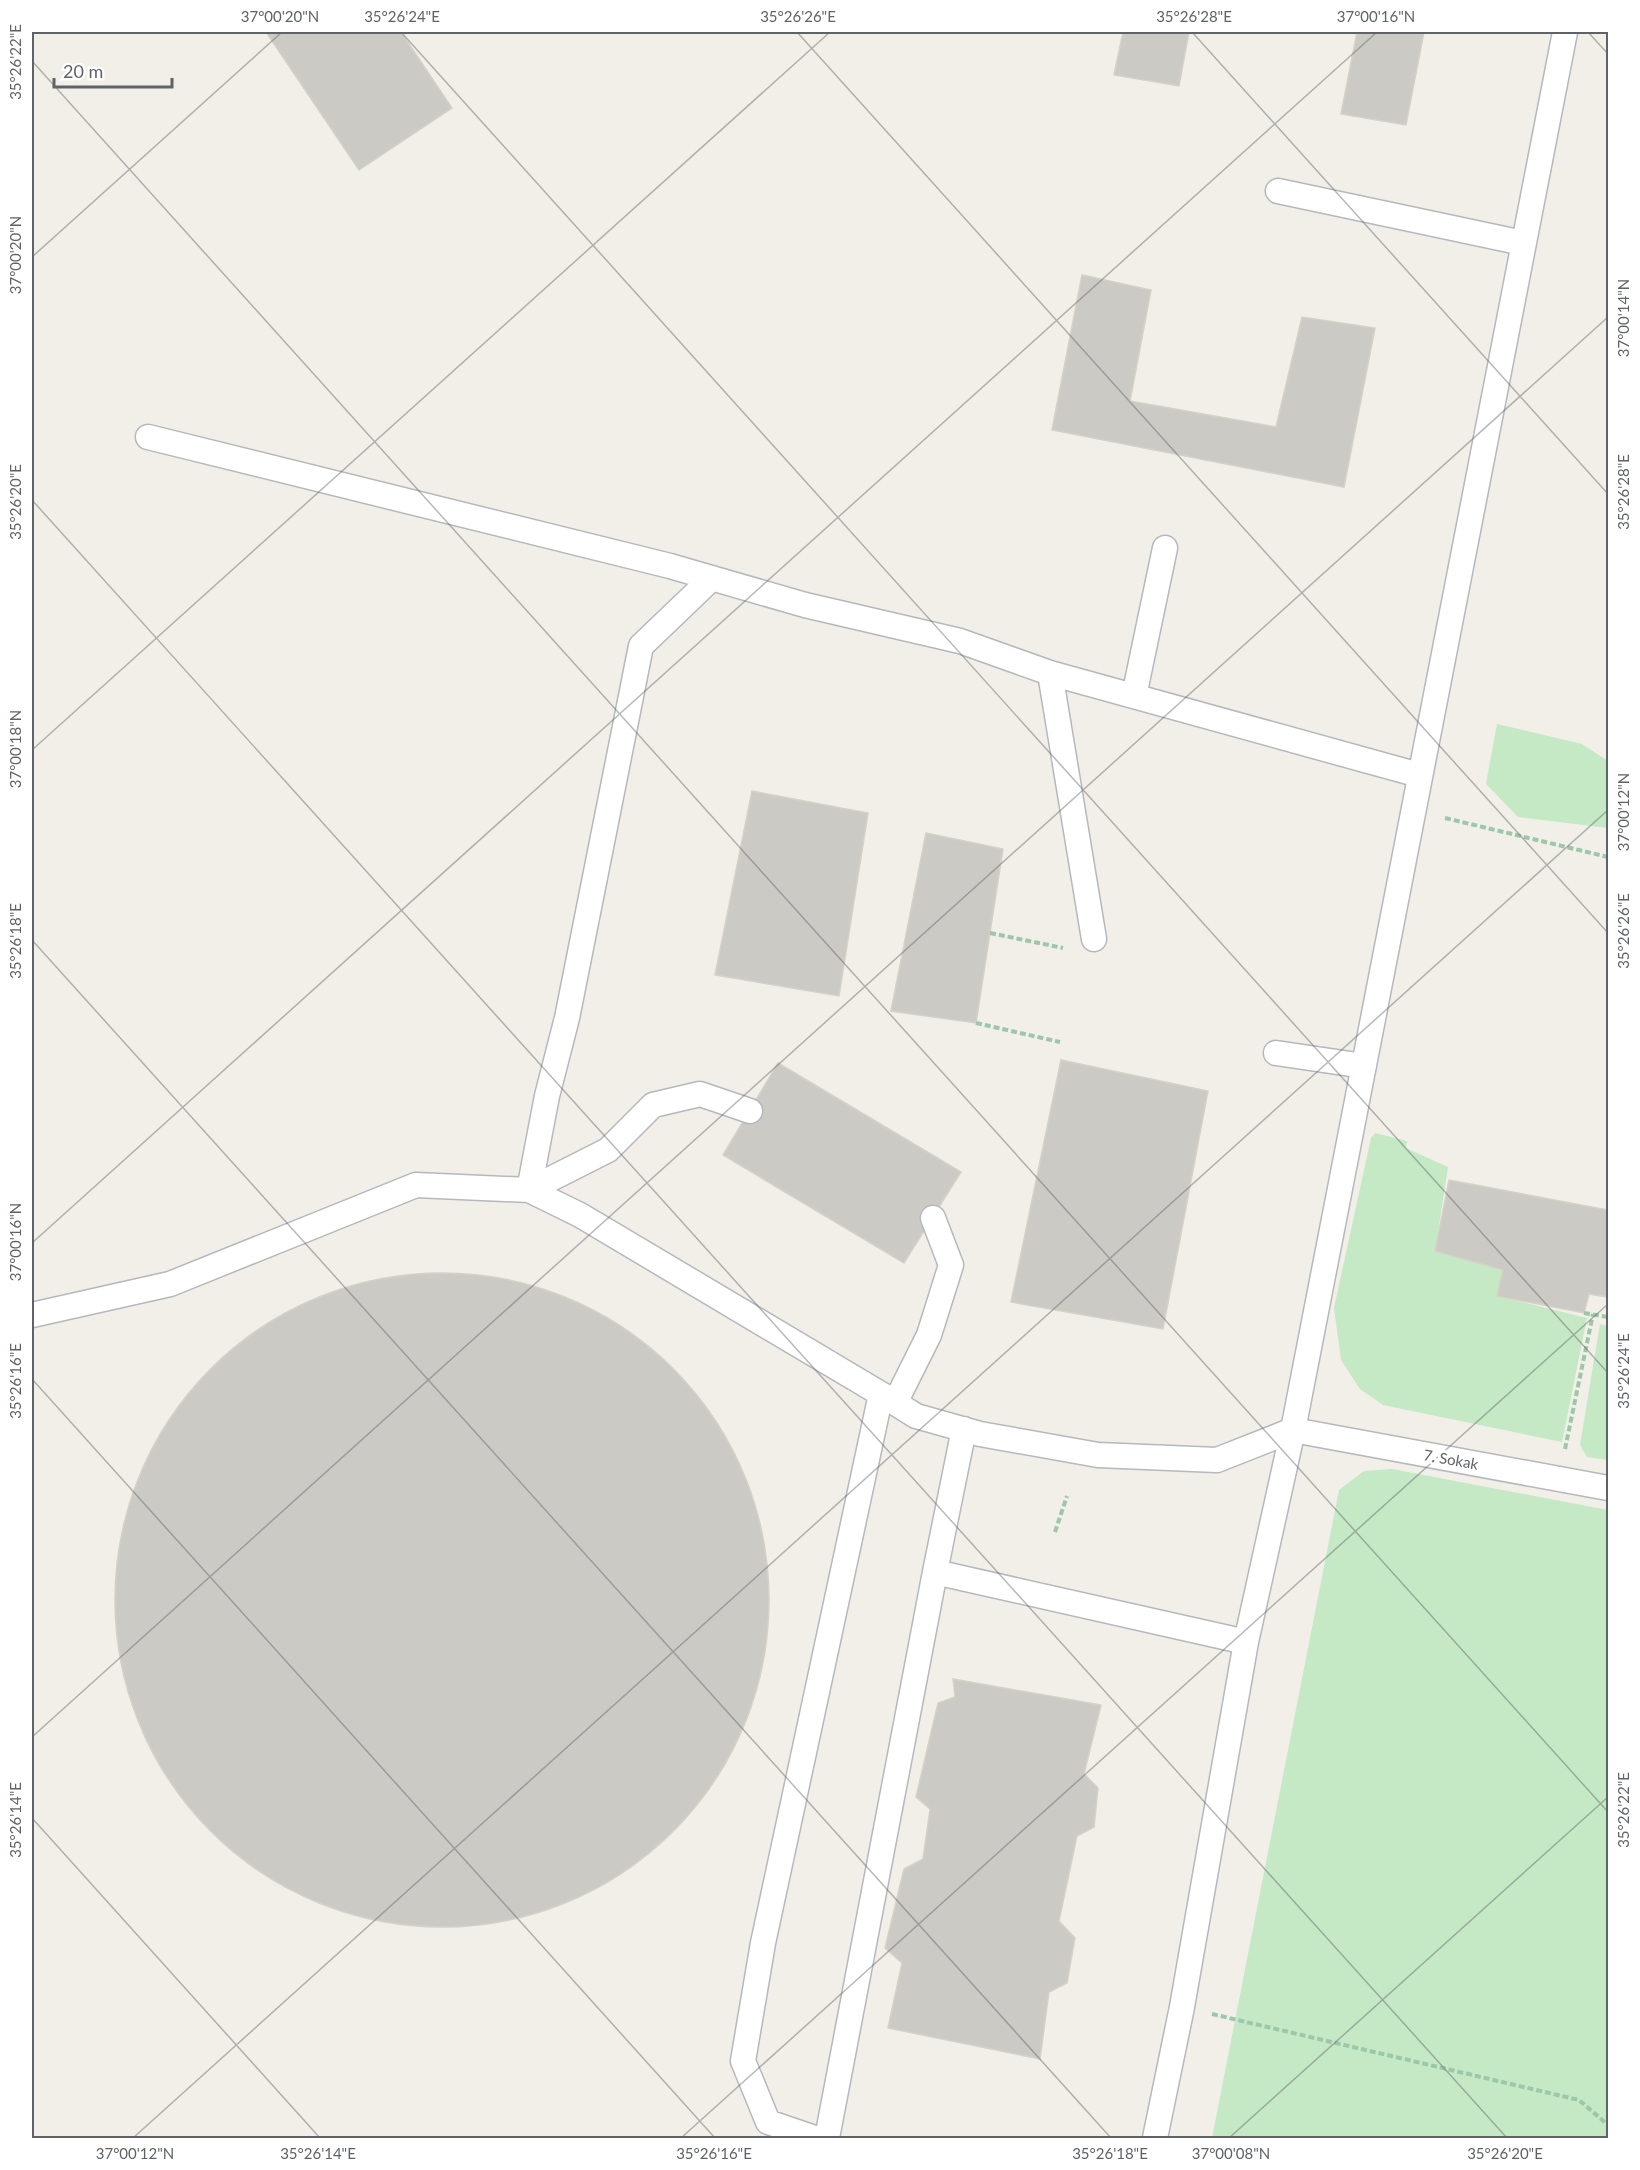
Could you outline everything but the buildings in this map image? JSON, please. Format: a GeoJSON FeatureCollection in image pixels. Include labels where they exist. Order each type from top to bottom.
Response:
{"type":"FeatureCollection","features":[{"type":"Feature","properties":{"kind":"lane"},"geometry":{"type":"LineString","coordinates":[[1155,2139],[1182,2007],[1246,1642],[1293,1430],[1565,32]]}},
{"type":"Feature","properties":{"kind":"lane"},"geometry":{"type":"LineString","coordinates":[[1278,191],[1523,243]]}},
{"type":"Feature","properties":{"kind":"lane"},"geometry":{"type":"LineString","coordinates":[[148,437],[670,566],[804,605],[960,641],[1050,673],[1419,775]]}},
{"type":"Feature","properties":{"kind":"lane"},"geometry":{"type":"LineString","coordinates":[[1134,696],[1165,548]]}},
{"type":"Feature","properties":{"kind":"lane"},"geometry":{"type":"LineString","coordinates":[[529,1190],[547,1096],[569,1006],[641,646],[712,578]]}},
{"type":"Feature","properties":{"kind":"lane"},"geometry":{"type":"LineString","coordinates":[[1050,673],[1095,939]]}},
{"type":"Feature","properties":{"kind":"lane"},"geometry":{"type":"LineString","coordinates":[[1276,1053],[1364,1066]]}},
{"type":"Feature","properties":{"kind":"lane"},"geometry":{"type":"LineString","coordinates":[[529,1190],[608,1150],[653,1105],[700,1094],[750,1111]]}},
{"type":"Feature","properties":{"kind":"lane"},"geometry":{"type":"LineString","coordinates":[[32,1315],[170,1284],[416,1185],[529,1190],[580,1215],[916,1416],[981,1434],[1098,1455],[1217,1460],[1293,1430]]}},
{"type":"Feature","properties":{"kind":"lane"},"geometry":{"type":"LineString","coordinates":[[815,2139],[768,2122],[743,2061],[763,1943],[888,1398],[928,1335],[951,1265],[933,1218]]}},
{"type":"Feature","properties":{"kind":"lane"},"geometry":{"type":"LineString","coordinates":[[827,2139],[964,1429]]}},
{"type":"Feature","properties":{"kind":"lane","name":"7. Sokak"},"geometry":{"type":"LineString","coordinates":[[1293,1430],[1608,1488]]}},
{"type":"Feature","properties":{"kind":"lane"},"geometry":{"type":"LineString","coordinates":[[935,1572],[1246,1642]]}},
{"type":"Feature","properties":{"kind":"path"},"geometry":{"type":"LineString","coordinates":[[1412,810],[1608,857]]}},
{"type":"Feature","properties":{"kind":"path"},"geometry":{"type":"LineString","coordinates":[[990,933],[1067,949]]}},
{"type":"Feature","properties":{"kind":"path"},"geometry":{"type":"LineString","coordinates":[[976,1023],[1060,1042]]}},
{"type":"Feature","properties":{"kind":"path"},"geometry":{"type":"LineString","coordinates":[[1584,1313],[1608,1317]]}},
{"type":"Feature","properties":{"kind":"path"},"geometry":{"type":"LineString","coordinates":[[1559,1478],[1593,1314]]}},
{"type":"Feature","properties":{"kind":"path"},"geometry":{"type":"LineString","coordinates":[[1055,1533],[1067,1496]]}},
{"type":"Feature","properties":{"kind":"path"},"geometry":{"type":"LineString","coordinates":[[1182,2007],[1579,2100],[1608,2125]]}},
{"type":"Feature","properties":{"kind":"green space"},"geometry":{"type":"Polygon","coordinates":[[[1497,724],[1582,744],[1608,761],[1608,828],[1518,817],[1486,784],[1497,724]]]}},
{"type":"Feature","properties":{"kind":"green space"},"geometry":{"type":"Polygon","coordinates":[[[1375,1133],[1407,1141],[1406,1148],[1448,1167],[1435,1251],[1503,1270],[1497,1296],[1587,1318],[1562,1442],[1383,1405],[1360,1389],[1341,1360],[1334,1308],[1371,1138],[1375,1133]]]}},
{"type":"Feature","properties":{"kind":"green space"},"geometry":{"type":"Polygon","coordinates":[[[1600,1324],[1608,1326],[1608,1460],[1587,1457],[1580,1445],[1600,1324]]]}},
{"type":"Feature","properties":{"kind":"green space"},"geometry":{"type":"Polygon","coordinates":[[[1392,1469],[1608,1510],[1608,2138],[1212,2138],[1339,1490],[1364,1471],[1392,1469]]]}}]}
